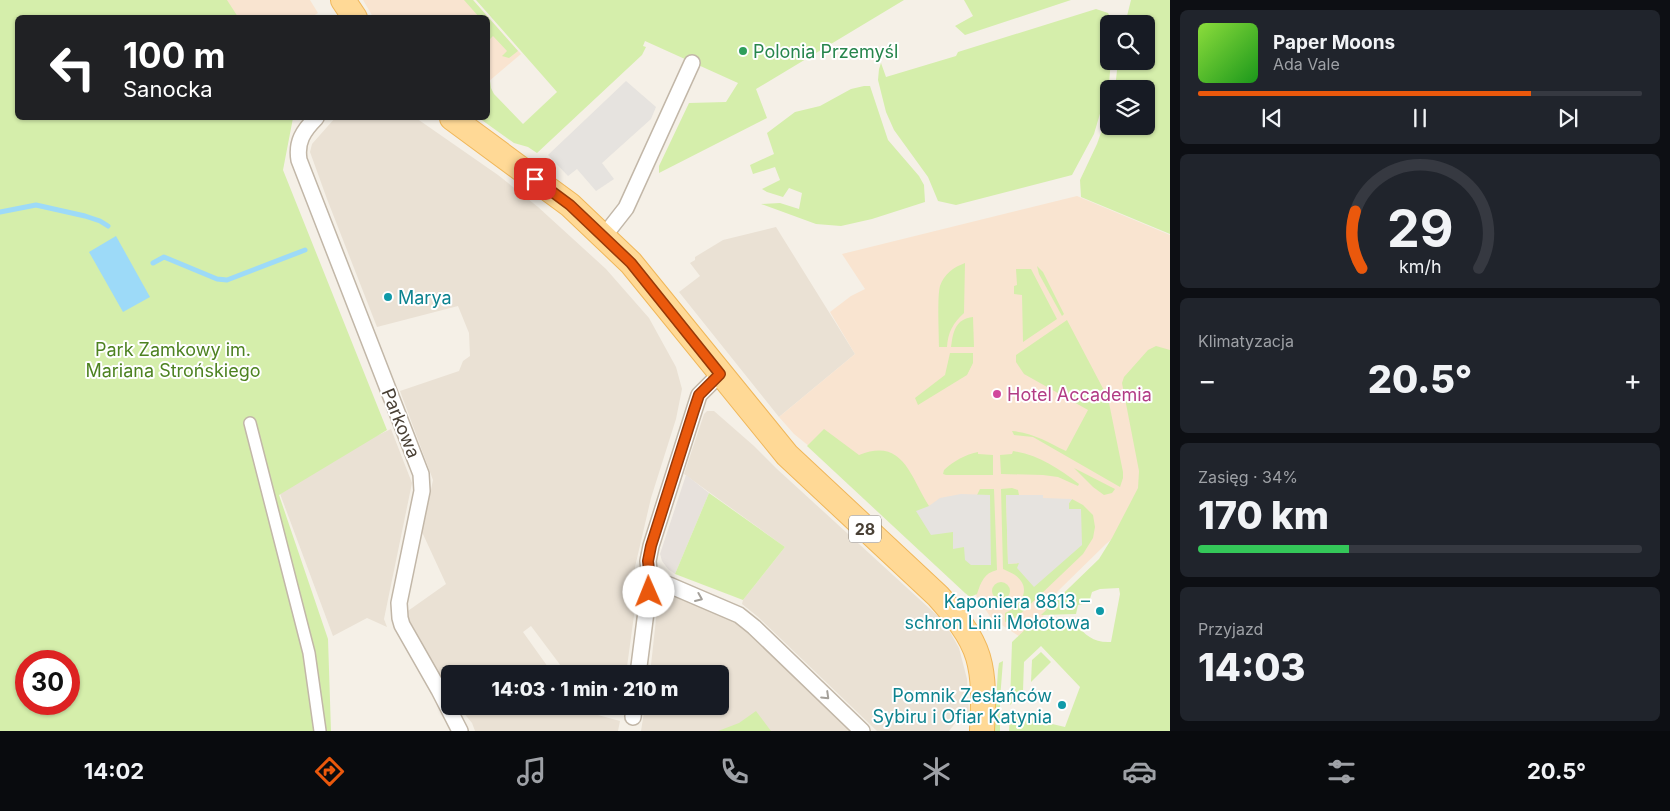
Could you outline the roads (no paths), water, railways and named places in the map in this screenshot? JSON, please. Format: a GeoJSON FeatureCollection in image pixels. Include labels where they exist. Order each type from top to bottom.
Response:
{"type":"FeatureCollection","features":[{"type":"Feature","properties":{"kind":"main road"},"geometry":{"type":"LineString","coordinates":[[343,0],[353,15]]}},
{"type":"Feature","properties":{"kind":"main road","name":"28"},"geometry":{"type":"LineString","coordinates":[[455,120],[570,205],[604,236],[631,263],[787,455],[938,596],[957,617],[978,657],[983,696],[982,731]]}},
{"type":"Feature","properties":{"kind":"street"},"geometry":{"type":"LineString","coordinates":[[604,236],[626,208],[692,63]]}},
{"type":"Feature","properties":{"kind":"street","name":"Parkowa"},"geometry":{"type":"LineString","coordinates":[[314,120],[302,134],[298,152],[299,160],[421,474],[422,491],[399,603],[400,618],[402,625],[460,731]]}},
{"type":"Feature","properties":{"kind":"street"},"geometry":{"type":"LineString","coordinates":[[639,665],[647,604],[653,580],[648,561],[651,546],[699,395],[720,374]]}},
{"type":"Feature","properties":{"kind":"street"},"geometry":{"type":"LineString","coordinates":[[250,423],[309,653],[320,731]]}},
{"type":"Feature","properties":{"kind":"street"},"geometry":{"type":"LineString","coordinates":[[653,580],[670,585],[739,615],[754,627],[862,731]]}},
{"type":"Feature","properties":{"kind":"water"},"geometry":{"type":"Polygon","coordinates":[[[116,236],[150,297],[123,312],[89,252],[116,236]]]}},
{"type":"Feature","properties":{"kind":"waterway"},"geometry":{"type":"LineString","coordinates":[[0,212],[36,205],[85,216],[108,226]]}},
{"type":"Feature","properties":{"kind":"waterway"},"geometry":{"type":"LineString","coordinates":[[153,263],[164,257],[217,279],[227,280],[305,250]]}},
{"type":"Feature","properties":{"kind":"place","name":"Polonia Przemyśl"},"geometry":{"type":"Point","coordinates":[743,51]}},
{"type":"Feature","properties":{"kind":"place","name":"Marya"},"geometry":{"type":"Point","coordinates":[388,297]}},
{"type":"Feature","properties":{"kind":"place","name":"Hotel Accademia"},"geometry":{"type":"Point","coordinates":[997,394]}},
{"type":"Feature","properties":{"kind":"place","name":"Kaponiera 8813 – schron Linii Mołotowa"},"geometry":{"type":"Point","coordinates":[1100,611]}},
{"type":"Feature","properties":{"kind":"place","name":"Pomnik Zesłańców Sybiru i Ofiar Katynia"},"geometry":{"type":"Point","coordinates":[1062,705]}},
{"type":"Feature","properties":{"kind":"park label","name":"Park Zamkowy im. Mariana Strońskiego"},"geometry":{"type":"Point","coordinates":[173,359]}}]}
